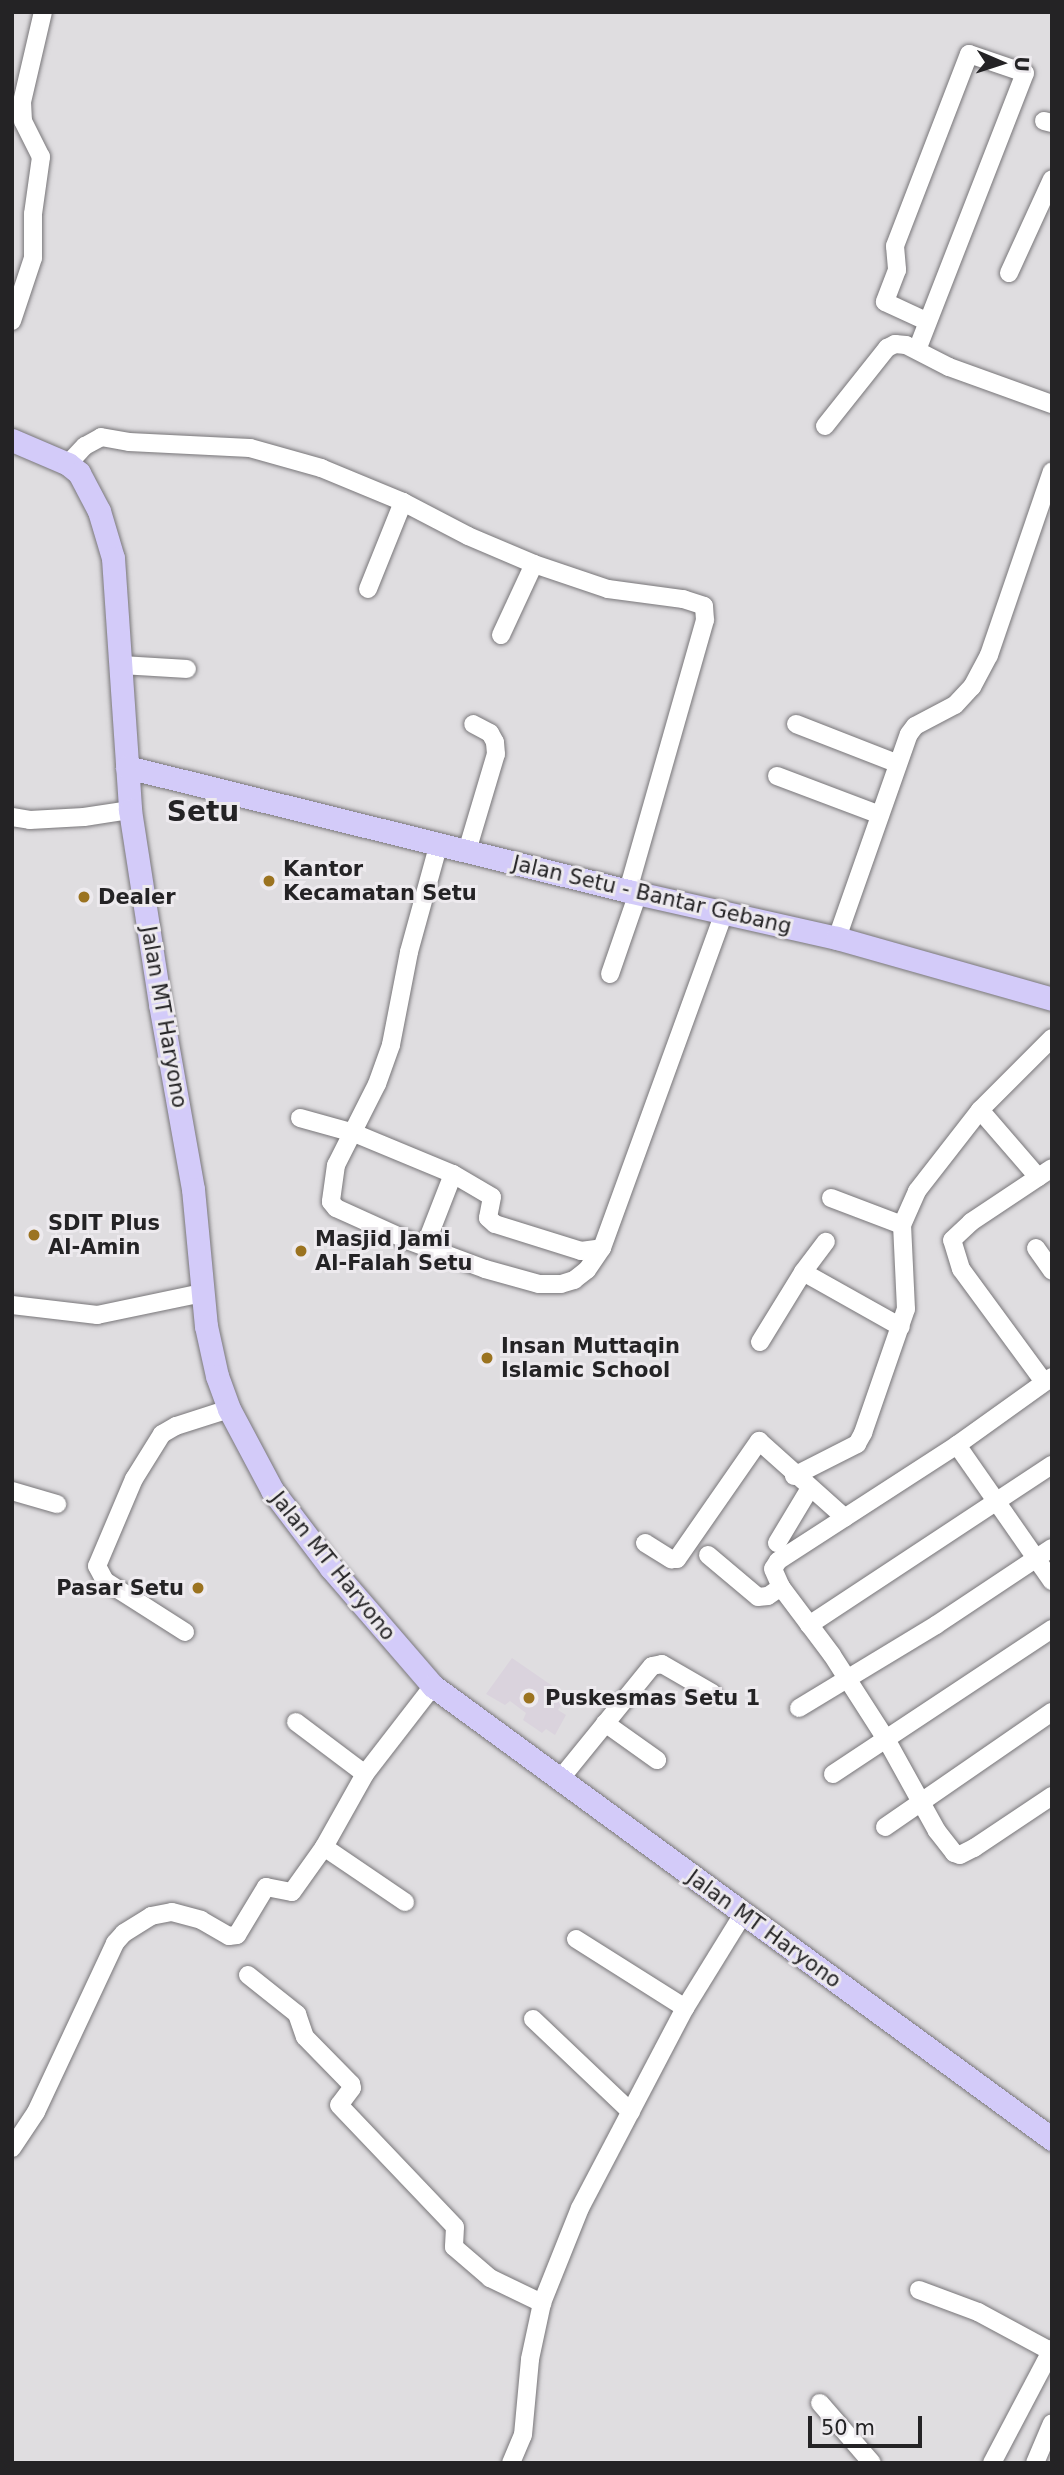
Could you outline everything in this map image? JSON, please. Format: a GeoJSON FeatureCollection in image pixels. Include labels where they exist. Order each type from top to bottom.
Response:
{"type":"FeatureCollection","features":[{"type":"Feature","properties":{"kind":"main road","name":"Jalan MT Haryono"},"geometry":{"type":"LineString","coordinates":[[12,440],[68,464],[87,485],[99,511],[113,558],[130,810],[160,1004],[194,1189],[202,1293],[217,1376],[229,1409],[253,1459],[300,1531],[433,1686],[1052,2139]]}},
{"type":"Feature","properties":{"kind":"main road","name":"Jalan Setu - Bantar Gebang"},"geometry":{"type":"LineString","coordinates":[[127,767],[633,892],[837,938],[1052,999]]}},
{"type":"Feature","properties":{"kind":"street"},"geometry":{"type":"LineString","coordinates":[[12,321],[33,258],[33,214],[41,157],[23,121],[22,102],[43,12]]}},
{"type":"Feature","properties":{"kind":"street"},"geometry":{"type":"LineString","coordinates":[[917,350],[926,321],[1025,73],[969,54],[895,246],[897,270],[885,302],[926,321]]}},
{"type":"Feature","properties":{"kind":"street"},"geometry":{"type":"LineString","coordinates":[[1009,273],[1052,179]]}},
{"type":"Feature","properties":{"kind":"street"},"geometry":{"type":"LineString","coordinates":[[825,426],[887,348],[900,344],[949,368],[1052,404]]}},
{"type":"Feature","properties":{"kind":"street"},"geometry":{"type":"LineString","coordinates":[[68,464],[85,446],[101,437],[129,442],[250,447],[321,468],[403,502],[468,536],[534,564],[608,589],[683,599],[706,608],[610,974]]}},
{"type":"Feature","properties":{"kind":"street"},"geometry":{"type":"LineString","coordinates":[[837,938],[896,763],[915,726],[955,705],[981,672],[1011,594],[1052,471]]}},
{"type":"Feature","properties":{"kind":"street"},"geometry":{"type":"LineString","coordinates":[[368,589],[403,502]]}},
{"type":"Feature","properties":{"kind":"street"},"geometry":{"type":"LineString","coordinates":[[501,635],[534,564]]}},
{"type":"Feature","properties":{"kind":"street"},"geometry":{"type":"LineString","coordinates":[[122,665],[187,669]]}},
{"type":"Feature","properties":{"kind":"street"},"geometry":{"type":"LineString","coordinates":[[467,851],[496,754],[495,742],[490,733],[473,724]]}},
{"type":"Feature","properties":{"kind":"street"},"geometry":{"type":"LineString","coordinates":[[796,724],[896,763]]}},
{"type":"Feature","properties":{"kind":"street"},"geometry":{"type":"LineString","coordinates":[[777,776],[880,815]]}},
{"type":"Feature","properties":{"kind":"street"},"geometry":{"type":"LineString","coordinates":[[12,817],[30,820],[85,817],[130,810]]}},
{"type":"Feature","properties":{"kind":"street"},"geometry":{"type":"LineString","coordinates":[[439,843],[409,952],[391,1045],[354,1133],[336,1166],[331,1188],[333,1206],[485,1269],[539,1284],[561,1284],[587,1269],[602,1248],[724,913]]}},
{"type":"Feature","properties":{"kind":"street"},"geometry":{"type":"LineString","coordinates":[[794,1476],[857,1444],[901,1327],[907,1301],[902,1225],[929,1172],[980,1110],[1052,1038]]}},
{"type":"Feature","properties":{"kind":"street"},"geometry":{"type":"LineString","coordinates":[[980,1110],[1045,1173],[960,1230],[954,1235],[951,1247],[961,1269],[1048,1380],[957,1445],[774,1565],[781,1587],[848,1679],[922,1801],[937,1831],[960,1855],[1052,1796]]}},
{"type":"Feature","properties":{"kind":"street"},"geometry":{"type":"LineString","coordinates":[[300,1118],[354,1133],[453,1174],[492,1197],[488,1218],[491,1223],[581,1251],[602,1248]]}},
{"type":"Feature","properties":{"kind":"street"},"geometry":{"type":"LineString","coordinates":[[425,1246],[453,1174]]}},
{"type":"Feature","properties":{"kind":"street"},"geometry":{"type":"LineString","coordinates":[[831,1198],[902,1225]]}},
{"type":"Feature","properties":{"kind":"street"},"geometry":{"type":"LineString","coordinates":[[760,1342],[803,1272],[826,1242]]}},
{"type":"Feature","properties":{"kind":"street"},"geometry":{"type":"LineString","coordinates":[[1036,1248],[1052,1271]]}},
{"type":"Feature","properties":{"kind":"street"},"geometry":{"type":"LineString","coordinates":[[803,1272],[901,1327]]}},
{"type":"Feature","properties":{"kind":"street"},"geometry":{"type":"LineString","coordinates":[[12,1305],[97,1315],[202,1293]]}},
{"type":"Feature","properties":{"kind":"street"},"geometry":{"type":"LineString","coordinates":[[185,1632],[105,1581],[97,1566],[134,1479],[162,1434],[176,1426],[229,1409]]}},
{"type":"Feature","properties":{"kind":"street"},"geometry":{"type":"LineString","coordinates":[[645,1543],[671,1559],[677,1559],[759,1441],[794,1476],[845,1518]]}},
{"type":"Feature","properties":{"kind":"street"},"geometry":{"type":"LineString","coordinates":[[957,1445],[1052,1581]]}},
{"type":"Feature","properties":{"kind":"street"},"geometry":{"type":"LineString","coordinates":[[810,1625],[1052,1465]]}},
{"type":"Feature","properties":{"kind":"street"},"geometry":{"type":"LineString","coordinates":[[778,1543],[810,1488]]}},
{"type":"Feature","properties":{"kind":"street"},"geometry":{"type":"LineString","coordinates":[[15,1497],[58,1504]]}},
{"type":"Feature","properties":{"kind":"street"},"geometry":{"type":"LineString","coordinates":[[799,1708],[1052,1548]]}},
{"type":"Feature","properties":{"kind":"street"},"geometry":{"type":"LineString","coordinates":[[709,1555],[758,1597],[768,1596],[781,1587]]}},
{"type":"Feature","properties":{"kind":"street"},"geometry":{"type":"LineString","coordinates":[[833,1774],[1052,1629]]}},
{"type":"Feature","properties":{"kind":"street"},"geometry":{"type":"LineString","coordinates":[[561,1778],[647,1671],[657,1664],[712,1693]]}},
{"type":"Feature","properties":{"kind":"street"},"geometry":{"type":"LineString","coordinates":[[16,2143],[36,2112],[115,1943],[124,1933],[151,1916],[172,1912],[201,1920],[229,1936],[237,1935],[263,1890],[272,1886],[292,1892],[324,1847],[365,1774],[433,1686]]}},
{"type":"Feature","properties":{"kind":"street"},"geometry":{"type":"LineString","coordinates":[[885,1827],[1052,1712]]}},
{"type":"Feature","properties":{"kind":"street"},"geometry":{"type":"LineString","coordinates":[[296,1721],[365,1774]]}},
{"type":"Feature","properties":{"kind":"street"},"geometry":{"type":"LineString","coordinates":[[605,1723],[657,1760]]}},
{"type":"Feature","properties":{"kind":"street"},"geometry":{"type":"LineString","coordinates":[[324,1847],[405,1902]]}},
{"type":"Feature","properties":{"kind":"street"},"geometry":{"type":"LineString","coordinates":[[511,2463],[523,2435],[530,2359],[542,2304],[580,2208],[685,2008],[743,1914]]}},
{"type":"Feature","properties":{"kind":"street"},"geometry":{"type":"LineString","coordinates":[[576,1939],[685,2008]]}},
{"type":"Feature","properties":{"kind":"street"},"geometry":{"type":"LineString","coordinates":[[248,1975],[297,2014],[305,2037],[351,2084],[352,2088],[339,2105],[455,2227],[454,2247],[489,2278],[542,2304]]}},
{"type":"Feature","properties":{"kind":"street"},"geometry":{"type":"LineString","coordinates":[[533,2019],[631,2112]]}},
{"type":"Feature","properties":{"kind":"street"},"geometry":{"type":"LineString","coordinates":[[919,2290],[978,2312],[1051,2351],[992,2463]]}},
{"type":"Feature","properties":{"kind":"street"},"geometry":{"type":"LineString","coordinates":[[820,2403],[872,2463]]}},
{"type":"Feature","properties":{"kind":"street"},"geometry":{"type":"LineString","coordinates":[[1035,2463],[1052,2423]]}},
{"type":"Feature","properties":{"kind":"shaded area","name":"Puskesmas Setu 1"},"geometry":{"type":"Polygon","coordinates":[[[512,1658],[567,1696],[558,1710],[566,1715],[555,1735],[546,1729],[542,1733],[523,1720],[526,1713],[510,1701],[505,1705],[486,1694],[512,1658]]]}},
{"type":"Feature","properties":{"kind":"place","name":"Kantor Kecamatan Setu"},"geometry":{"type":"Point","coordinates":[269,881]}},
{"type":"Feature","properties":{"kind":"place","name":"Dealer"},"geometry":{"type":"Point","coordinates":[84,897]}},
{"type":"Feature","properties":{"kind":"place","name":"SDIT Plus Al-Amin"},"geometry":{"type":"Point","coordinates":[34,1235]}},
{"type":"Feature","properties":{"kind":"place","name":"Masjid Jami Al-Falah Setu"},"geometry":{"type":"Point","coordinates":[301,1251]}},
{"type":"Feature","properties":{"kind":"place","name":"Insan Muttaqin Islamic School"},"geometry":{"type":"Point","coordinates":[487,1358]}},
{"type":"Feature","properties":{"kind":"place","name":"Pasar Setu"},"geometry":{"type":"Point","coordinates":[198,1588]}},
{"type":"Feature","properties":{"kind":"place","name":"Puskesmas Setu 1"},"geometry":{"type":"Point","coordinates":[529,1698]}},
{"type":"Feature","properties":{"kind":"district","name":"Setu"},"geometry":{"type":"Point","coordinates":[203,812]}}]}
